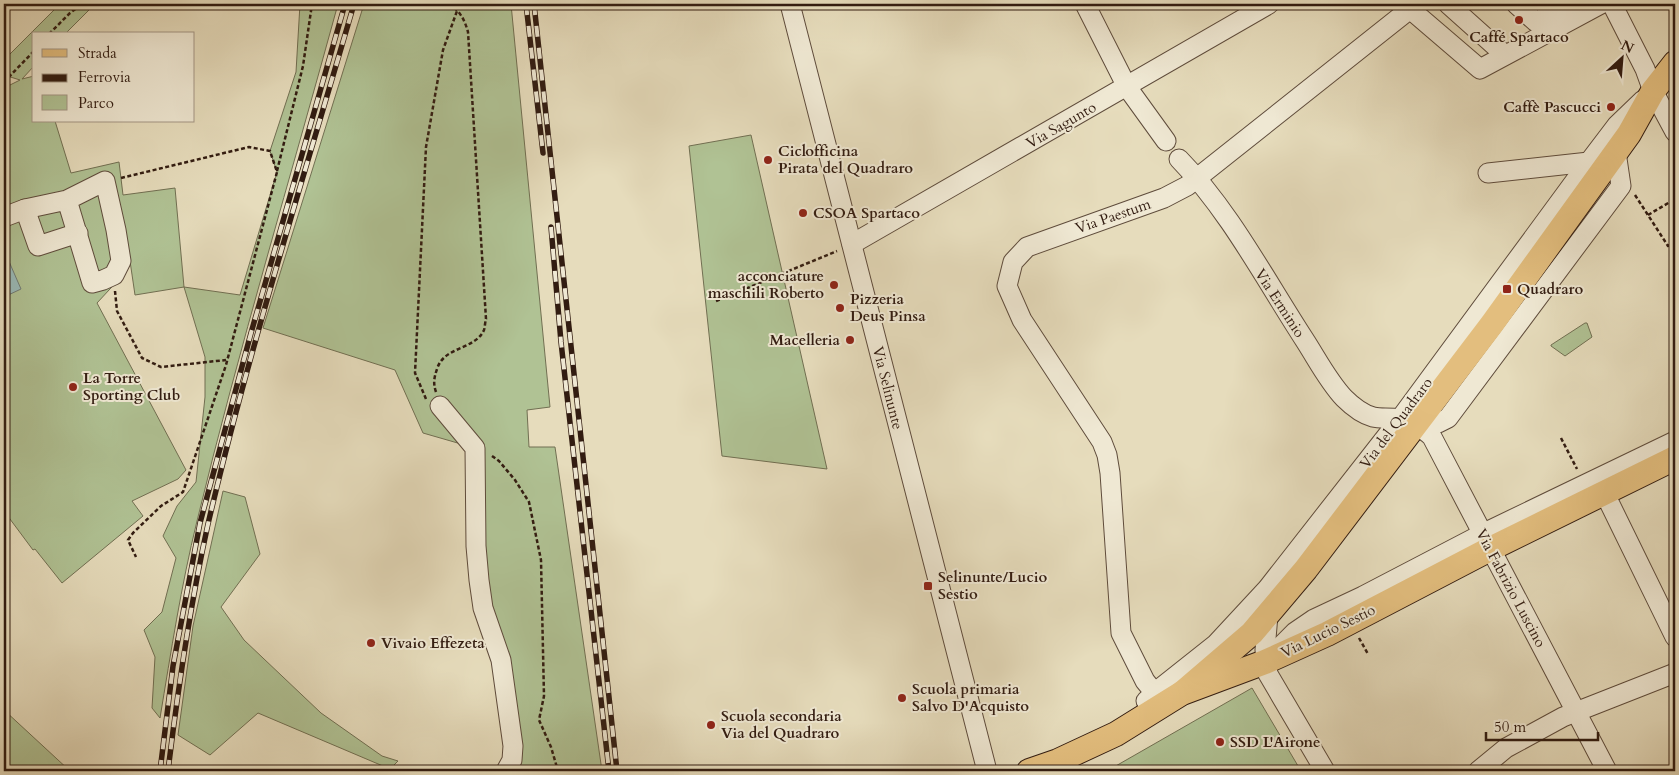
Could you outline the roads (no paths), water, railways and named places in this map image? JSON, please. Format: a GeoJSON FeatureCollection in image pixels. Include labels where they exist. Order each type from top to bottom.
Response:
{"type":"FeatureCollection","features":[{"type":"Feature","properties":{"kind":"main road","name":"Via del Quadraro"},"geometry":{"type":"LineString","coordinates":[[1029,771],[1058,761],[1116,734],[1240,644],[1263,608],[1306,569],[1408,423],[1492,324],[1629,134],[1653,91],[1675,64]]}},
{"type":"Feature","properties":{"kind":"main road","name":"Via Lucio Sestio"},"geometry":{"type":"LineString","coordinates":[[1265,662],[1327,634],[1473,548],[1605,494],[1675,458]]}},
{"type":"Feature","properties":{"kind":"main road","name":"Via del Quadraro"},"geometry":{"type":"LineString","coordinates":[[1166,696],[1265,662]]}},
{"type":"Feature","properties":{"kind":"street","name":"Via Selinunte"},"geometry":{"type":"LineString","coordinates":[[790,4],[987,771]]}},
{"type":"Feature","properties":{"kind":"street"},"geometry":{"type":"LineString","coordinates":[[1085,4],[1127,87],[1166,141]]}},
{"type":"Feature","properties":{"kind":"street","name":"Via Sagunto"},"geometry":{"type":"LineString","coordinates":[[852,244],[1269,4]]}},
{"type":"Feature","properties":{"kind":"street"},"geometry":{"type":"LineString","coordinates":[[1448,4],[1505,55]]}},
{"type":"Feature","properties":{"kind":"street"},"geometry":{"type":"LineString","coordinates":[[1516,4],[1536,22],[1568,4]]}},
{"type":"Feature","properties":{"kind":"street","name":"Via Paestum"},"geometry":{"type":"LineString","coordinates":[[1166,696],[1145,681],[1124,642],[1120,628],[1110,473],[1106,450],[1022,320],[1007,286],[1013,262],[1027,247],[1164,198],[1198,179],[1410,9],[1480,69],[1601,4]]}},
{"type":"Feature","properties":{"kind":"street"},"geometry":{"type":"LineString","coordinates":[[1612,4],[1645,69],[1653,91],[1675,132]]}},
{"type":"Feature","properties":{"kind":"street","name":"Via del Quadraro"},"geometry":{"type":"LineString","coordinates":[[1408,423],[1490,297],[1588,162],[1617,125],[1653,91]]}},
{"type":"Feature","properties":{"kind":"street","name":"Via del Quadraro"},"geometry":{"type":"LineString","coordinates":[[1408,423],[1438,423],[1448,418],[1621,186],[1616,152]]}},
{"type":"Feature","properties":{"kind":"street","name":"Via Erminio"},"geometry":{"type":"LineString","coordinates":[[1179,159],[1198,179],[1238,236],[1312,352],[1344,398],[1355,408],[1375,418],[1408,423]]}},
{"type":"Feature","properties":{"kind":"street"},"geometry":{"type":"LineString","coordinates":[[1496,171],[1588,162]]}},
{"type":"Feature","properties":{"kind":"street"},"geometry":{"type":"LineString","coordinates":[[4,217],[67,200],[105,181],[121,261],[114,275],[92,283],[67,200]]}},
{"type":"Feature","properties":{"kind":"street"},"geometry":{"type":"LineString","coordinates":[[25,210],[38,246],[78,233]]}},
{"type":"Feature","properties":{"kind":"street"},"geometry":{"type":"LineString","coordinates":[[1517,259],[1541,256]]}},
{"type":"Feature","properties":{"kind":"street"},"geometry":{"type":"LineString","coordinates":[[1490,297],[1492,324]]}},
{"type":"Feature","properties":{"kind":"street"},"geometry":{"type":"LineString","coordinates":[[440,406],[475,448],[476,546],[479,580],[483,608],[501,660],[514,746],[512,760],[506,771]]}},
{"type":"Feature","properties":{"kind":"street","name":"Via Fabrizio Luscino"},"geometry":{"type":"LineString","coordinates":[[1408,423],[1426,431],[1432,437],[1473,548],[1576,711],[1608,771]]}},
{"type":"Feature","properties":{"kind":"street","name":"Via Lucio Sestio"},"geometry":{"type":"LineString","coordinates":[[1473,548],[1675,441]]}},
{"type":"Feature","properties":{"kind":"street"},"geometry":{"type":"LineString","coordinates":[[1605,494],[1675,637]]}},
{"type":"Feature","properties":{"kind":"street"},"geometry":{"type":"LineString","coordinates":[[1263,608],[1265,662],[1268,674],[1324,771]]}},
{"type":"Feature","properties":{"kind":"street"},"geometry":{"type":"LineString","coordinates":[[1478,771],[1506,748],[1576,711],[1675,673]]}},
{"type":"Feature","properties":{"kind":"water"},"geometry":{"type":"Polygon","coordinates":[[[4,250],[21,289],[4,297],[4,250]]]}},
{"type":"Feature","properties":{"kind":"railway"},"geometry":{"type":"LineString","coordinates":[[160,771],[173,666],[200,523],[251,333],[345,4]]}},
{"type":"Feature","properties":{"kind":"railway"},"geometry":{"type":"LineString","coordinates":[[168,771],[185,647],[208,524],[259,328],[354,4]]}},
{"type":"Feature","properties":{"kind":"railway"},"geometry":{"type":"LineString","coordinates":[[526,4],[543,153]]}},
{"type":"Feature","properties":{"kind":"railway"},"geometry":{"type":"LineString","coordinates":[[534,4],[617,771]]}},
{"type":"Feature","properties":{"kind":"railway"},"geometry":{"type":"LineString","coordinates":[[551,227],[561,342],[609,771]]}},
{"type":"Feature","properties":{"kind":"place","name":"Caffé Spartaco"},"geometry":{"type":"Point","coordinates":[1519,20]}},
{"type":"Feature","properties":{"kind":"place","name":"Caffè Pascucci"},"geometry":{"type":"Point","coordinates":[1611,107]}},
{"type":"Feature","properties":{"kind":"place","name":"Ciclofficina Pirata del Quadraro"},"geometry":{"type":"Point","coordinates":[768,160]}},
{"type":"Feature","properties":{"kind":"place","name":"CSOA Spartaco"},"geometry":{"type":"Point","coordinates":[803,213]}},
{"type":"Feature","properties":{"kind":"place","name":"acconciature maschili Roberto"},"geometry":{"type":"Point","coordinates":[834,285]}},
{"type":"Feature","properties":{"kind":"place","name":"Quadraro"},"geometry":{"type":"Point","coordinates":[1507,289]}},
{"type":"Feature","properties":{"kind":"place","name":"Pizzeria Deus Pinsa"},"geometry":{"type":"Point","coordinates":[840,308]}},
{"type":"Feature","properties":{"kind":"place","name":"Macelleria"},"geometry":{"type":"Point","coordinates":[850,340]}},
{"type":"Feature","properties":{"kind":"place","name":"La Torre Sporting Club"},"geometry":{"type":"Point","coordinates":[73,387]}},
{"type":"Feature","properties":{"kind":"place","name":"Selinunte/Lucio Sestio"},"geometry":{"type":"Point","coordinates":[928,586]}},
{"type":"Feature","properties":{"kind":"place","name":"Vivaio Effezeta"},"geometry":{"type":"Point","coordinates":[371,643]}},
{"type":"Feature","properties":{"kind":"place","name":"Scuola primaria Salvo D'Acquisto"},"geometry":{"type":"Point","coordinates":[902,698]}},
{"type":"Feature","properties":{"kind":"place","name":"Scuola secondaria Via del Quadraro"},"geometry":{"type":"Point","coordinates":[711,725]}},
{"type":"Feature","properties":{"kind":"place","name":"SSD L'Airone"},"geometry":{"type":"Point","coordinates":[1220,742]}}]}
